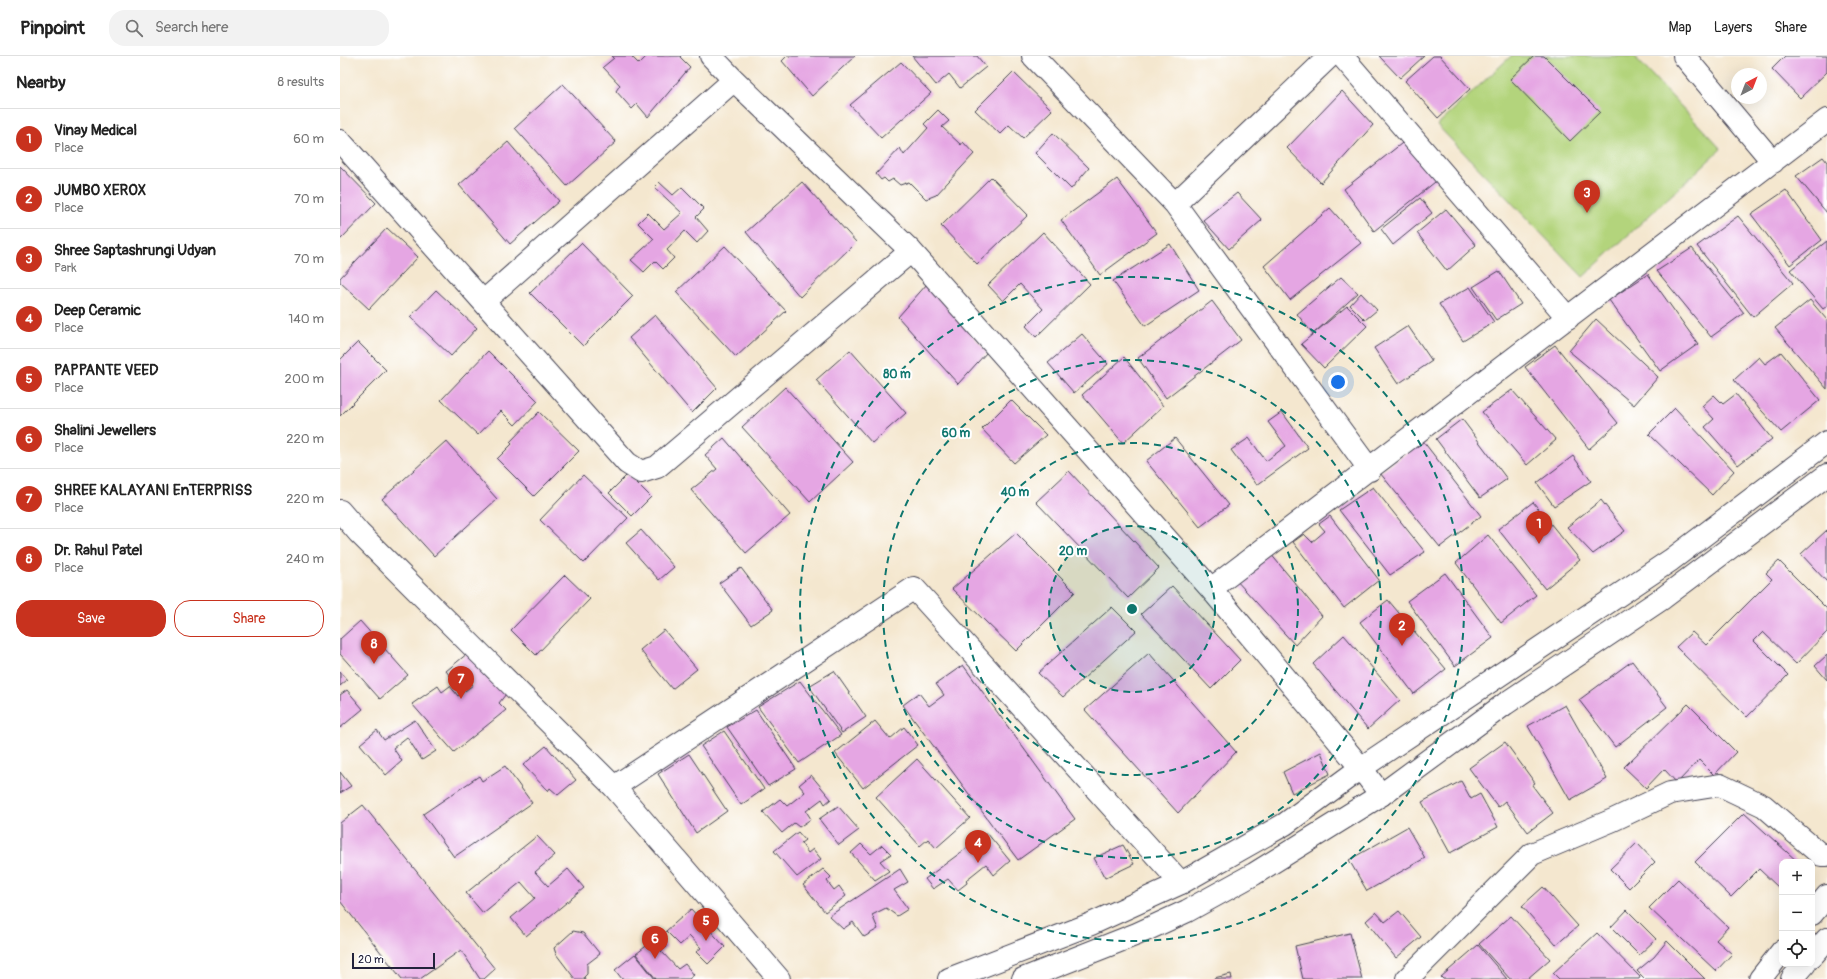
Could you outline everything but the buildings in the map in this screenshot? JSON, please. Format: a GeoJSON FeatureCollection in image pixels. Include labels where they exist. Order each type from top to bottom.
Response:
{"type":"FeatureCollection","features":[{"type":"Feature","properties":{"kind":"street"},"geometry":{"type":"LineString","coordinates":[[711,56],[911,251],[1211,589],[1361,768],[1381,795]]}},
{"type":"Feature","properties":{"kind":"street"},"geometry":{"type":"LineString","coordinates":[[1033,56],[1174,204],[1370,470]]}},
{"type":"Feature","properties":{"kind":"street"},"geometry":{"type":"LineString","coordinates":[[1174,204],[1330,56]]}},
{"type":"Feature","properties":{"kind":"street"},"geometry":{"type":"LineString","coordinates":[[1342,56],[1568,318]]}},
{"type":"Feature","properties":{"kind":"street"},"geometry":{"type":"LineString","coordinates":[[1684,56],[1773,162]]}},
{"type":"Feature","properties":{"kind":"street"},"geometry":{"type":"LineString","coordinates":[[484,301],[734,80]]}},
{"type":"Feature","properties":{"kind":"street"},"geometry":{"type":"LineString","coordinates":[[1211,589],[1370,470],[1827,120]]}},
{"type":"Feature","properties":{"kind":"street"},"geometry":{"type":"LineString","coordinates":[[340,141],[628,463],[641,472],[657,467],[911,251]]}},
{"type":"Feature","properties":{"kind":"street"},"geometry":{"type":"LineString","coordinates":[[949,979],[1084,926],[1181,883],[1285,824],[1361,768],[1671,560],[1827,442]]}},
{"type":"Feature","properties":{"kind":"street"},"geometry":{"type":"LineString","coordinates":[[1024,979],[1137,934],[1187,911],[1254,874],[1381,795],[1505,704],[1663,598],[1827,475]]}},
{"type":"Feature","properties":{"kind":"street"},"geometry":{"type":"LineString","coordinates":[[340,511],[360,533],[614,787],[778,979]]}},
{"type":"Feature","properties":{"kind":"street"},"geometry":{"type":"LineString","coordinates":[[614,787],[914,588],[1181,883]]}},
{"type":"Feature","properties":{"kind":"street"},"geometry":{"type":"LineString","coordinates":[[1407,979],[1532,854],[1613,820],[1670,793],[1720,785],[1764,806],[1821,855],[1827,855]]}},
{"type":"Feature","properties":{"kind":"street"},"geometry":{"type":"LineString","coordinates":[[1815,910],[1827,896]]}},
{"type":"Feature","properties":{"kind":"street"},"geometry":{"type":"LineString","coordinates":[[1815,953],[1827,939]]}},
{"type":"Feature","properties":{"kind":"street"},"geometry":{"type":"LineString","coordinates":[[1760,979],[1779,955]]}},
{"type":"Feature","properties":{"kind":"street"},"geometry":{"type":"LineString","coordinates":[[1792,979],[1802,967]]}},
{"type":"Feature","properties":{"kind":"green space"},"geometry":{"type":"Polygon","coordinates":[[[1511,56],[1634,56],[1721,149],[1583,277],[1437,125],[1511,56]]]}},
{"type":"Feature","properties":{"kind":"place","name":"Shree Saptashrungi Udyan"},"geometry":{"type":"Point","coordinates":[1587,213]}},
{"type":"Feature","properties":{"kind":"place","name":"Vinay Medical"},"geometry":{"type":"Point","coordinates":[1539,544]}},
{"type":"Feature","properties":{"kind":"place","name":"JUMBO XEROX"},"geometry":{"type":"Point","coordinates":[1402,646]}},
{"type":"Feature","properties":{"kind":"place","name":"Dr. Rahul Patel"},"geometry":{"type":"Point","coordinates":[374,664]}},
{"type":"Feature","properties":{"kind":"place","name":"SHREE KALAYANI EnTERPRISS"},"geometry":{"type":"Point","coordinates":[461,699]}},
{"type":"Feature","properties":{"kind":"place","name":"Deep Ceramic"},"geometry":{"type":"Point","coordinates":[978,863]}},
{"type":"Feature","properties":{"kind":"place","name":"PAPPANTE VEED"},"geometry":{"type":"Point","coordinates":[706,941]}},
{"type":"Feature","properties":{"kind":"place","name":"Shalini Jewellers"},"geometry":{"type":"Point","coordinates":[655,959]}}]}
